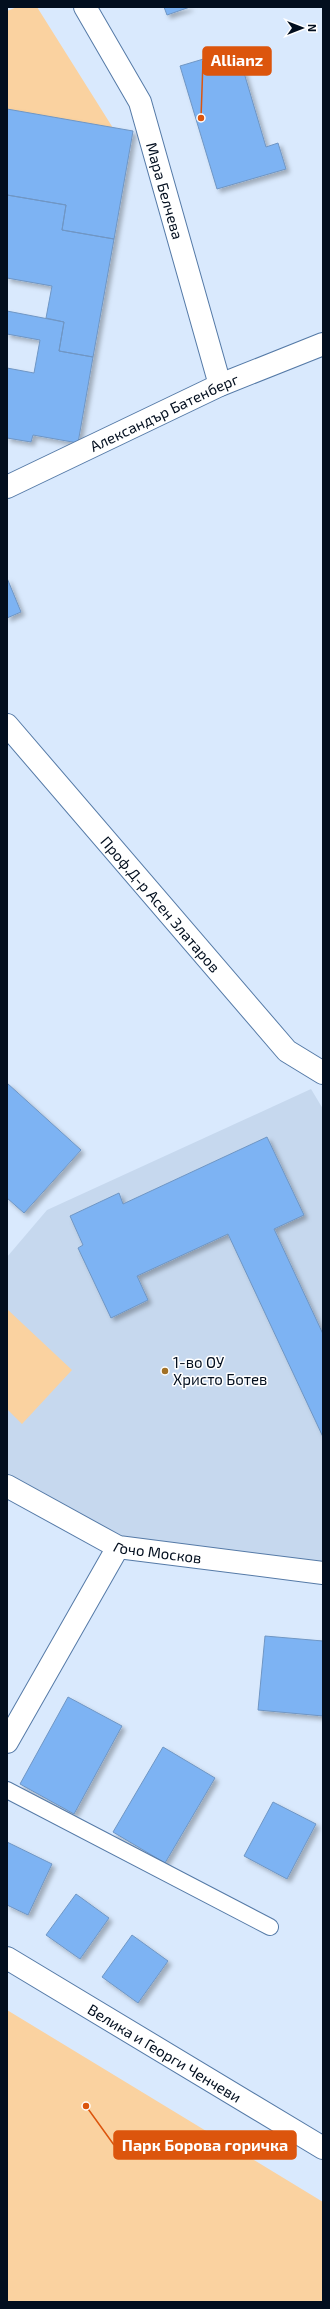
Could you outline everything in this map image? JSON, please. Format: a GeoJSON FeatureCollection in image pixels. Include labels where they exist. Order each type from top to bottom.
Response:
{"type":"FeatureCollection","features":[{"type":"Feature","properties":{"kind":"street","name":"Мара Белчева"},"geometry":{"type":"LineString","coordinates":[[85,7],[140,102],[220,385]]}},
{"type":"Feature","properties":{"kind":"street","name":"Александър Батенберг"},"geometry":{"type":"LineString","coordinates":[[7,487],[220,385],[323,344]]}},
{"type":"Feature","properties":{"kind":"street","name":"Проф.Д-р Асен Златаров"},"geometry":{"type":"LineString","coordinates":[[7,725],[287,1051],[323,1073]]}},
{"type":"Feature","properties":{"kind":"street","name":"Гочо Москов"},"geometry":{"type":"LineString","coordinates":[[7,1486],[118,1547],[323,1573]]}},
{"type":"Feature","properties":{"kind":"street"},"geometry":{"type":"LineString","coordinates":[[7,1742],[118,1547]]}},
{"type":"Feature","properties":{"kind":"street","name":"Велика и Георги Ченчеви"},"geometry":{"type":"LineString","coordinates":[[7,1958],[323,2148]]}},
{"type":"Feature","properties":{"kind":"lane"},"geometry":{"type":"LineString","coordinates":[[7,1790],[270,1927]]}},
{"type":"Feature","properties":{"kind":"shaded area"},"geometry":{"type":"Polygon","coordinates":[[[17,7],[37,7],[113,128],[7,109],[7,11],[17,7]]]}},
{"type":"Feature","properties":{"kind":"shaded area","name":"1-во ОУ Христо Ботев"},"geometry":{"type":"Polygon","coordinates":[[[311,1089],[323,1109],[323,1573],[116,1549],[7,1485],[7,1257],[47,1210],[311,1089]]]}},
{"type":"Feature","properties":{"kind":"shaded area"},"geometry":{"type":"Polygon","coordinates":[[[7,1309],[72,1370],[22,1424],[7,1409],[7,1309]]]}},
{"type":"Feature","properties":{"kind":"shaded area"},"geometry":{"type":"Polygon","coordinates":[[[7,2010],[323,2202],[323,2302],[7,2302],[7,2010]]]}},
{"type":"Feature","properties":{"kind":"building"},"geometry":{"type":"Polygon","coordinates":[[[164,7],[190,7],[167,15],[164,7]]]}},
{"type":"Feature","properties":{"kind":"building"},"geometry":{"type":"Polygon","coordinates":[[[237,49],[266,147],[278,143],[286,169],[217,189],[180,66],[237,49]]]}},
{"type":"Feature","properties":{"kind":"building"},"geometry":{"type":"Polygon","coordinates":[[[7,109],[133,131],[114,239],[62,230],[66,205],[7,195],[7,109]]]}},
{"type":"Feature","properties":{"kind":"building"},"geometry":{"type":"Polygon","coordinates":[[[7,195],[66,205],[62,230],[114,239],[93,357],[59,351],[64,322],[46,318],[52,286],[7,278],[7,195]]]}},
{"type":"Feature","properties":{"kind":"building"},"geometry":{"type":"Polygon","coordinates":[[[7,311],[64,322],[59,351],[93,357],[78,443],[33,435],[31,442],[7,438],[7,368],[34,373],[40,340],[7,334],[7,311]]]}},
{"type":"Feature","properties":{"kind":"building"},"geometry":{"type":"Polygon","coordinates":[[[7,578],[21,612],[7,618],[7,578]]]}},
{"type":"Feature","properties":{"kind":"building"},"geometry":{"type":"Polygon","coordinates":[[[7,1083],[81,1150],[24,1213],[7,1198],[7,1083]]]}},
{"type":"Feature","properties":{"kind":"building"},"geometry":{"type":"Polygon","coordinates":[[[267,1137],[304,1215],[274,1229],[323,1334],[323,1437],[228,1234],[137,1276],[148,1300],[111,1318],[78,1248],[83,1245],[70,1216],[119,1193],[123,1204],[267,1137]]]}},
{"type":"Feature","properties":{"kind":"building"},"geometry":{"type":"Polygon","coordinates":[[[265,1636],[323,1641],[323,1716],[258,1710],[265,1636]]]}},
{"type":"Feature","properties":{"kind":"building"},"geometry":{"type":"Polygon","coordinates":[[[68,1697],[122,1726],[74,1814],[20,1784],[68,1697]]]}},
{"type":"Feature","properties":{"kind":"building"},"geometry":{"type":"Polygon","coordinates":[[[163,1747],[215,1778],[165,1863],[113,1832],[163,1747]]]}},
{"type":"Feature","properties":{"kind":"building"},"geometry":{"type":"Polygon","coordinates":[[[273,1802],[316,1824],[287,1879],[244,1856],[273,1802]]]}},
{"type":"Feature","properties":{"kind":"building"},"geometry":{"type":"Polygon","coordinates":[[[7,1842],[52,1864],[28,1915],[7,1905],[7,1842]]]}},
{"type":"Feature","properties":{"kind":"building"},"geometry":{"type":"Polygon","coordinates":[[[76,1894],[109,1918],[80,1959],[46,1935],[76,1894]]]}},
{"type":"Feature","properties":{"kind":"building"},"geometry":{"type":"Polygon","coordinates":[[[132,1935],[168,1961],[138,2003],[102,1977],[132,1935]]]}},
{"type":"Feature","properties":{"kind":"place","name":"Allianz"},"geometry":{"type":"Point","coordinates":[201,118]}},
{"type":"Feature","properties":{"kind":"place","name":"1-во ОУ Христо Ботев"},"geometry":{"type":"Point","coordinates":[165,1371]}},
{"type":"Feature","properties":{"kind":"place","name":"Парк Борова горичка"},"geometry":{"type":"Point","coordinates":[86,2106]}}]}
